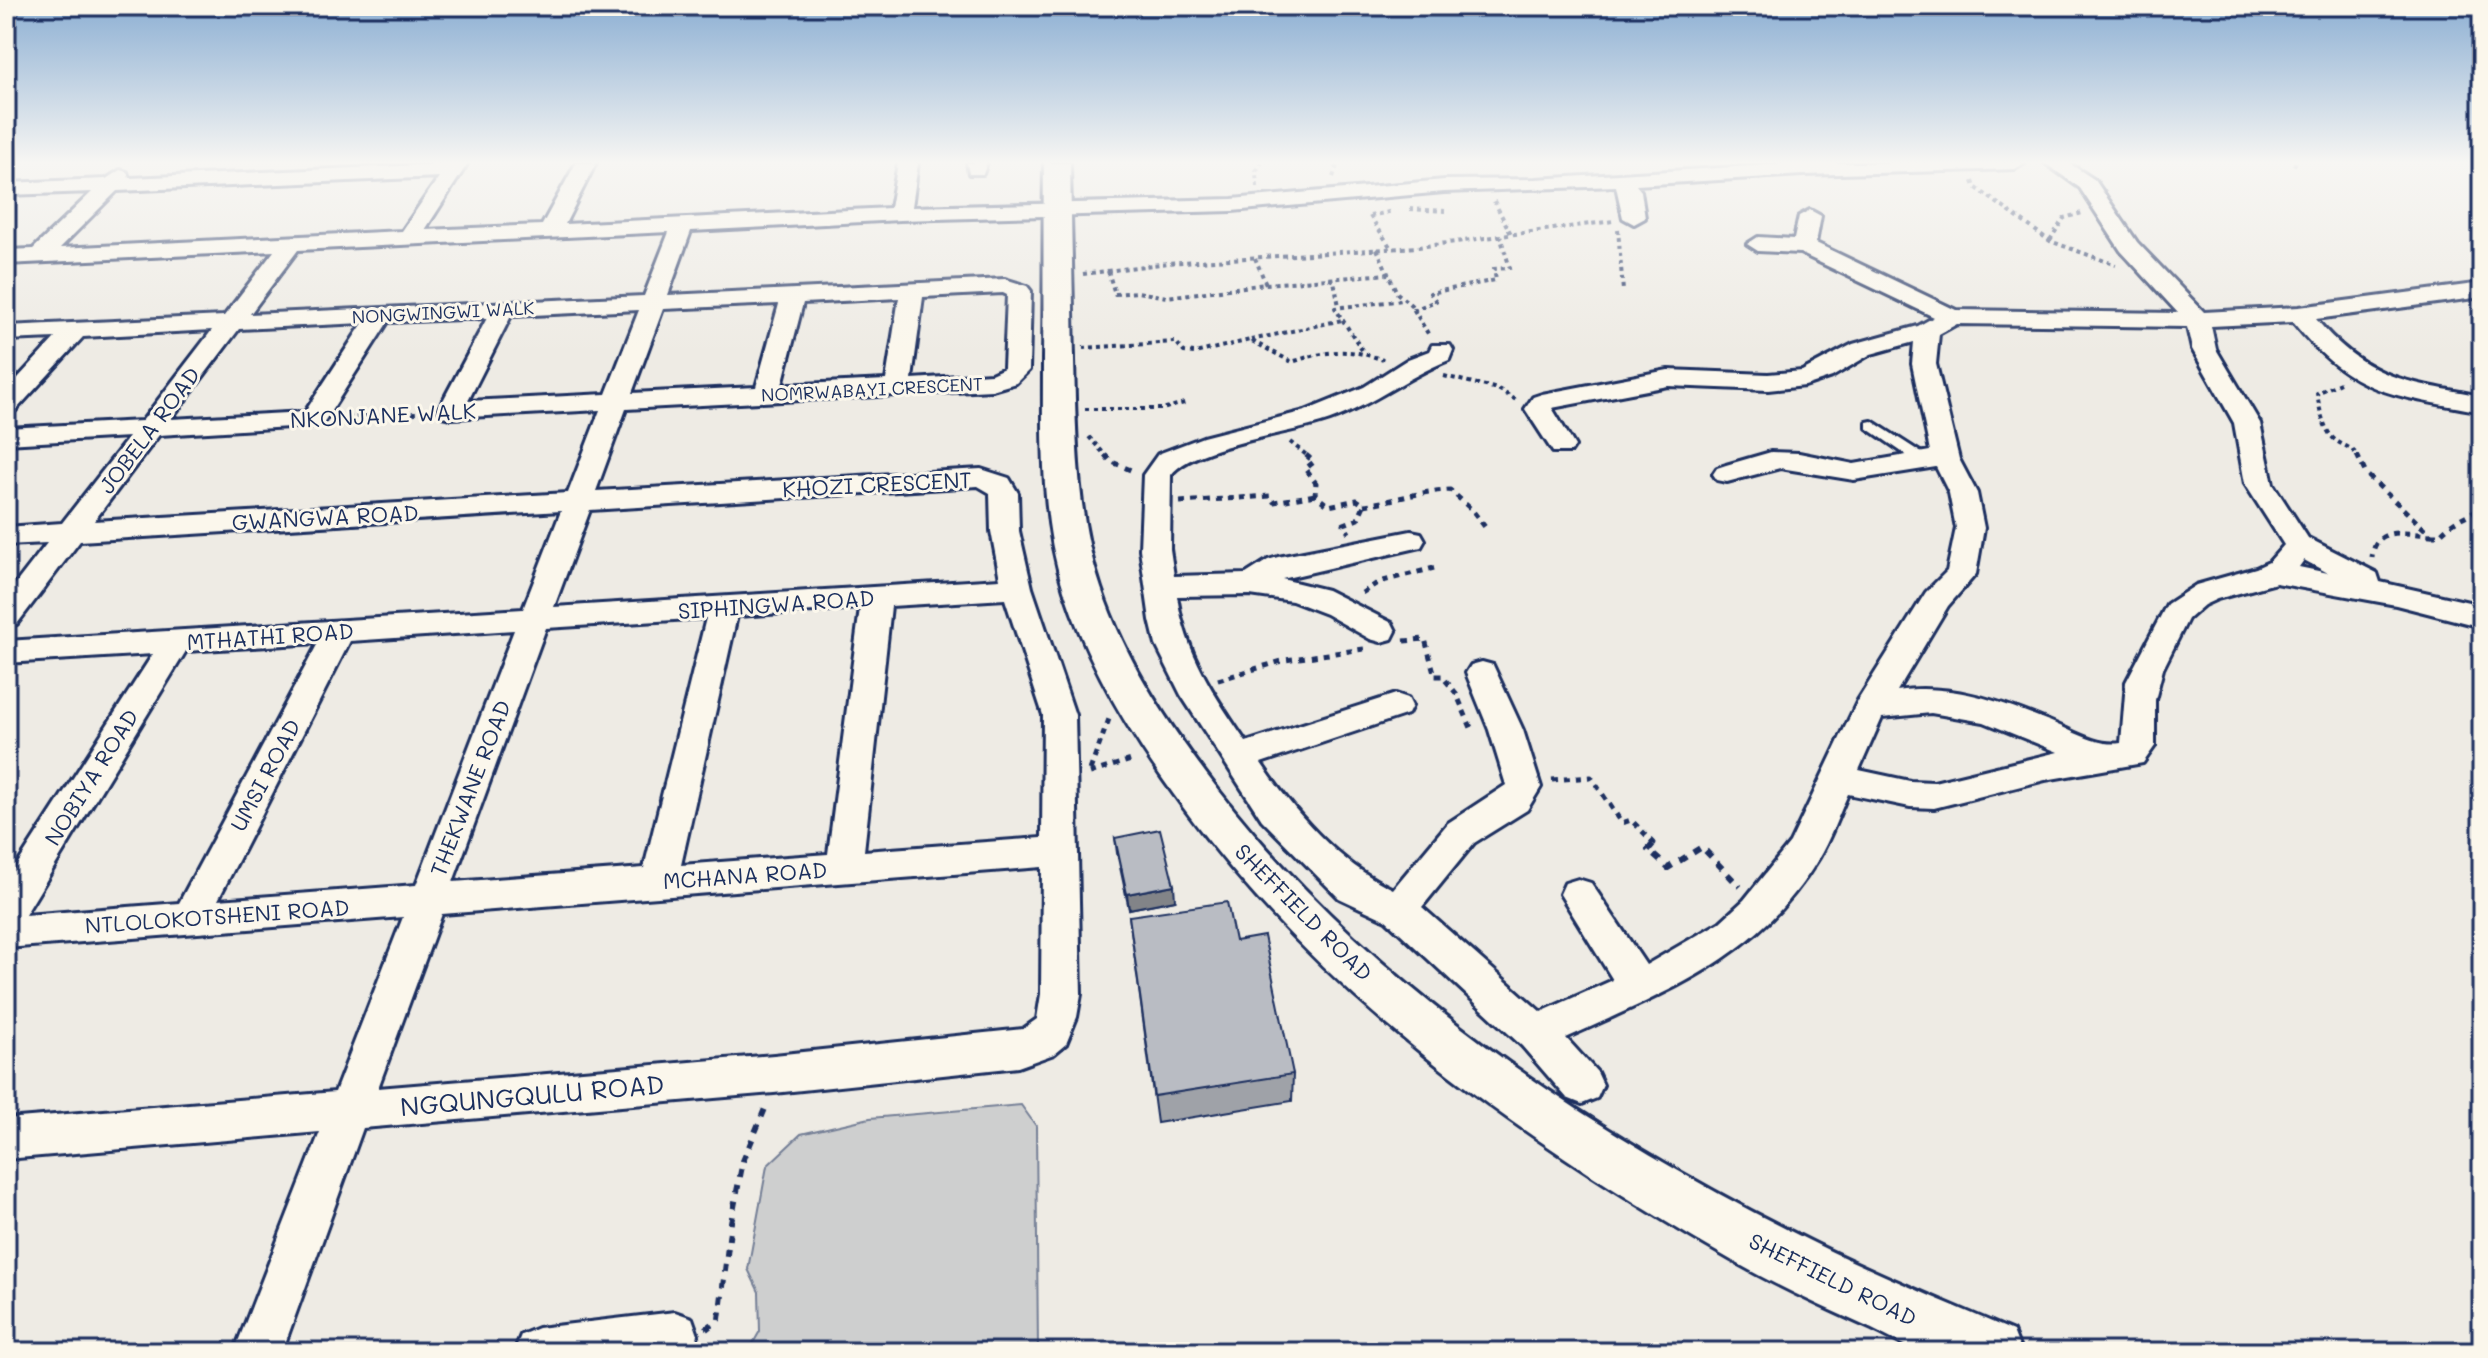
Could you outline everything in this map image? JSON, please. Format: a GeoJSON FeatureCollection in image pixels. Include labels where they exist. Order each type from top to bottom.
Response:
{"type":"FeatureCollection","features":[{"type":"Feature","properties":{"kind":"street"},"geometry":{"type":"LineString","coordinates":[[40,255],[69,226]]}},
{"type":"Feature","properties":{"kind":"street"},"geometry":{"type":"LineString","coordinates":[[409,238],[417,226]]}},
{"type":"Feature","properties":{"kind":"street"},"geometry":{"type":"LineString","coordinates":[[550,231],[552,226]]}},
{"type":"Feature","properties":{"kind":"street"},"geometry":{"type":"LineString","coordinates":[[6,257],[638,226]]}},
{"type":"Feature","properties":{"kind":"street","name":"THEKWANE ROAD"},"geometry":{"type":"LineString","coordinates":[[258,1352],[682,226]]}},
{"type":"Feature","properties":{"kind":"street","name":"SHEFFIELD ROAD"},"geometry":{"type":"LineString","coordinates":[[1057,226],[1062,481],[1075,561],[1089,608],[1136,703],[1219,824],[1264,877],[1384,992],[1455,1052],[1540,1114],[1627,1170],[1761,1246],[1864,1297],[1992,1352]]}},
{"type":"Feature","properties":{"kind":"street"},"geometry":{"type":"LineString","coordinates":[[1804,246],[1808,226]]}},
{"type":"Feature","properties":{"kind":"street"},"geometry":{"type":"LineString","coordinates":[[2115,226],[2129,246],[2198,320],[2204,349],[2247,423],[2259,484],[2298,545],[2406,597],[2482,601]]}},
{"type":"Feature","properties":{"kind":"street","name":"JOBELA ROAD"},"geometry":{"type":"LineString","coordinates":[[6,617],[292,243]]}},
{"type":"Feature","properties":{"kind":"street"},"geometry":{"type":"LineString","coordinates":[[1758,244],[1804,246],[1939,324]]}},
{"type":"Feature","properties":{"kind":"street"},"geometry":{"type":"LineString","coordinates":[[2163,283],[2242,318]]}},
{"type":"Feature","properties":{"kind":"street","name":"NOMRWABAYI CRESCENT"},"geometry":{"type":"LineString","coordinates":[[616,403],[992,382],[1007,378],[1016,370],[1019,291],[1016,288],[912,289],[654,301]]}},
{"type":"Feature","properties":{"kind":"street"},"geometry":{"type":"LineString","coordinates":[[898,387],[912,289]]}},
{"type":"Feature","properties":{"kind":"street"},"geometry":{"type":"LineString","coordinates":[[1562,446],[1541,417],[1539,405],[1559,398],[1668,378],[1768,382],[1805,378],[1823,372],[1862,349],[1939,324],[2242,318],[2299,314],[2482,290]]}},
{"type":"Feature","properties":{"kind":"street"},"geometry":{"type":"LineString","coordinates":[[767,395],[793,295]]}},
{"type":"Feature","properties":{"kind":"street","name":"NONGWINGWI WALK"},"geometry":{"type":"LineString","coordinates":[[6,333],[654,301]]}},
{"type":"Feature","properties":{"kind":"street"},"geometry":{"type":"LineString","coordinates":[[451,410],[503,309]]}},
{"type":"Feature","properties":{"kind":"street"},"geometry":{"type":"LineString","coordinates":[[2299,314],[2343,361],[2376,380],[2482,404]]}},
{"type":"Feature","properties":{"kind":"street"},"geometry":{"type":"LineString","coordinates":[[313,419],[380,316]]}},
{"type":"Feature","properties":{"kind":"street"},"geometry":{"type":"LineString","coordinates":[[1536,1033],[1640,988],[1733,933],[1757,911],[1804,852],[1870,708],[1937,599],[1961,574],[1967,556],[1970,528],[1963,493],[1934,459],[1924,364],[1939,324]]}},
{"type":"Feature","properties":{"kind":"street"},"geometry":{"type":"LineString","coordinates":[[6,406],[76,330]]}},
{"type":"Feature","properties":{"kind":"street"},"geometry":{"type":"LineString","coordinates":[[1441,350],[1440,355],[1348,404],[1273,429],[1193,449],[1168,460],[1157,475],[1155,549],[1160,587],[1172,645],[1197,695],[1274,810],[1299,839],[1352,887],[1399,909],[1536,1033],[1582,1085]]}},
{"type":"Feature","properties":{"kind":"street","name":"NKONJANE WALK"},"geometry":{"type":"LineString","coordinates":[[451,410],[616,403]]}},
{"type":"Feature","properties":{"kind":"street","name":"NKONJANE WALK"},"geometry":{"type":"LineString","coordinates":[[6,436],[313,419]]}},
{"type":"Feature","properties":{"kind":"street"},"geometry":{"type":"LineString","coordinates":[[1727,474],[1770,460],[1800,461],[1855,472],[1934,459]]}},
{"type":"Feature","properties":{"kind":"street","name":"KHOZI CRESCENT"},"geometry":{"type":"LineString","coordinates":[[579,502],[981,477],[999,484],[1004,493],[1005,531],[1017,588],[1031,635],[1057,701],[1061,994],[1059,1018],[1053,1032]]}},
{"type":"Feature","properties":{"kind":"street","name":"GWANGWA ROAD"},"geometry":{"type":"LineString","coordinates":[[6,536],[579,502]]}},
{"type":"Feature","properties":{"kind":"street"},"geometry":{"type":"LineString","coordinates":[[1253,584],[1278,567],[1411,540]]}},
{"type":"Feature","properties":{"kind":"street"},"geometry":{"type":"LineString","coordinates":[[2275,573],[2288,562],[2298,545]]}},
{"type":"Feature","properties":{"kind":"street"},"geometry":{"type":"LineString","coordinates":[[1837,778],[1910,794],[1934,795],[2045,767],[2131,754],[2138,746],[2137,704],[2144,674],[2177,610],[2195,597],[2224,585],[2275,573],[2406,597],[2482,616]]}},
{"type":"Feature","properties":{"kind":"street"},"geometry":{"type":"LineString","coordinates":[[1160,587],[1253,584],[1297,593],[1337,607],[1381,631]]}},
{"type":"Feature","properties":{"kind":"street","name":"SIPHINGWA ROAD"},"geometry":{"type":"LineString","coordinates":[[534,619],[1017,588]]}},
{"type":"Feature","properties":{"kind":"street"},"geometry":{"type":"LineString","coordinates":[[844,868],[877,597]]}},
{"type":"Feature","properties":{"kind":"street"},"geometry":{"type":"LineString","coordinates":[[659,882],[724,607]]}},
{"type":"Feature","properties":{"kind":"street","name":"MTHATHI ROAD"},"geometry":{"type":"LineString","coordinates":[[6,652],[534,619]]}},
{"type":"Feature","properties":{"kind":"street","name":"UMSI ROAD"},"geometry":{"type":"LineString","coordinates":[[190,918],[340,631]]}},
{"type":"Feature","properties":{"kind":"street","name":"NOBIYA ROAD"},"geometry":{"type":"LineString","coordinates":[[6,913],[177,641]]}},
{"type":"Feature","properties":{"kind":"street"},"geometry":{"type":"LineString","coordinates":[[1899,663],[1924,685],[1958,702],[2014,720],[2103,758]]}},
{"type":"Feature","properties":{"kind":"street"},"geometry":{"type":"LineString","coordinates":[[1399,909],[1461,833],[1515,800],[1524,787],[1506,730],[1482,673]]}},
{"type":"Feature","properties":{"kind":"street"},"geometry":{"type":"LineString","coordinates":[[1870,708],[1923,699],[1958,702]]}},
{"type":"Feature","properties":{"kind":"street"},"geometry":{"type":"LineString","coordinates":[[1237,758],[1396,706]]}},
{"type":"Feature","properties":{"kind":"street","name":"MCHANA ROAD"},"geometry":{"type":"LineString","coordinates":[[428,899],[1061,851]]}},
{"type":"Feature","properties":{"kind":"street"},"geometry":{"type":"LineString","coordinates":[[1578,894],[1640,988]]}},
{"type":"Feature","properties":{"kind":"street","name":"NTLOLOKOTSHENI ROAD"},"geometry":{"type":"LineString","coordinates":[[6,932],[428,899]]}},
{"type":"Feature","properties":{"kind":"street","name":"NGQUNGQULU ROAD"},"geometry":{"type":"LineString","coordinates":[[6,1139],[774,1074],[1018,1049],[1044,1040],[1053,1032]]}},
{"type":"Feature","properties":{"kind":"street"},"geometry":{"type":"LineString","coordinates":[[538,1352],[675,1335]]}},
{"type":"Feature","properties":{"kind":"lane"},"geometry":{"type":"LineString","coordinates":[[1872,425],[1934,459]]}},
{"type":"Feature","properties":{"kind":"path"},"geometry":{"type":"LineString","coordinates":[[1377,226],[1391,248]]}},
{"type":"Feature","properties":{"kind":"path"},"geometry":{"type":"LineString","coordinates":[[1507,226],[1511,234]]}},
{"type":"Feature","properties":{"kind":"path"},"geometry":{"type":"LineString","coordinates":[[1076,274],[1391,248],[1573,226]]}},
{"type":"Feature","properties":{"kind":"path"},"geometry":{"type":"LineString","coordinates":[[1622,226],[1623,291]]}},
{"type":"Feature","properties":{"kind":"path"},"geometry":{"type":"LineString","coordinates":[[2030,226],[2050,241],[2163,283]]}},
{"type":"Feature","properties":{"kind":"path"},"geometry":{"type":"LineString","coordinates":[[2050,241],[2057,226]]}},
{"type":"Feature","properties":{"kind":"path"},"geometry":{"type":"LineString","coordinates":[[1413,310],[1436,301],[1430,293],[1496,280],[1494,269],[1510,268],[1500,236]]}},
{"type":"Feature","properties":{"kind":"path"},"geometry":{"type":"LineString","coordinates":[[1377,249],[1403,300],[1441,350]]}},
{"type":"Feature","properties":{"kind":"path"},"geometry":{"type":"LineString","coordinates":[[1255,258],[1266,284]]}},
{"type":"Feature","properties":{"kind":"path"},"geometry":{"type":"LineString","coordinates":[[1108,271],[1115,294],[1137,292],[1167,297],[1266,284],[1388,274]]}},
{"type":"Feature","properties":{"kind":"path"},"geometry":{"type":"LineString","coordinates":[[1328,279],[1334,281],[1339,306]]}},
{"type":"Feature","properties":{"kind":"path"},"geometry":{"type":"LineString","coordinates":[[1362,351],[1335,308],[1403,300]]}},
{"type":"Feature","properties":{"kind":"path"},"geometry":{"type":"LineString","coordinates":[[1079,348],[1176,342],[1184,352],[1195,353],[1311,324],[1343,320]]}},
{"type":"Feature","properties":{"kind":"path"},"geometry":{"type":"LineString","coordinates":[[1250,340],[1267,353],[1278,354],[1292,362],[1334,348],[1362,351],[1412,368],[1498,389],[1510,399],[1539,405]]}},
{"type":"Feature","properties":{"kind":"path"},"geometry":{"type":"LineString","coordinates":[[2376,380],[2349,379],[2317,393],[2320,411],[2332,437],[2355,451],[2366,474],[2431,535]]}},
{"type":"Feature","properties":{"kind":"path"},"geometry":{"type":"LineString","coordinates":[[1080,409],[1162,409],[1188,402]]}},
{"type":"Feature","properties":{"kind":"path","name":"NKONJANE WALK"},"geometry":{"type":"LineString","coordinates":[[313,419],[451,410]]}},
{"type":"Feature","properties":{"kind":"path"},"geometry":{"type":"LineString","coordinates":[[1273,429],[1314,462],[1305,469],[1316,483],[1315,495]]}},
{"type":"Feature","properties":{"kind":"path"},"geometry":{"type":"LineString","coordinates":[[1081,437],[1091,437],[1110,461],[1133,472],[1157,475]]}},
{"type":"Feature","properties":{"kind":"path"},"geometry":{"type":"LineString","coordinates":[[1156,502],[1270,496],[1274,502],[1315,495],[1329,506],[1357,500],[1364,505],[1394,501],[1425,491],[1450,490],[1472,510],[1488,531]]}},
{"type":"Feature","properties":{"kind":"path"},"geometry":{"type":"LineString","coordinates":[[1332,557],[1327,542],[1347,539],[1348,529],[1344,524],[1358,519],[1364,505]]}},
{"type":"Feature","properties":{"kind":"path"},"geometry":{"type":"LineString","coordinates":[[2341,567],[2358,568],[2367,564],[2374,556],[2373,546],[2378,538],[2393,533],[2439,535],[2454,519],[2467,517],[2482,506]]}},
{"type":"Feature","properties":{"kind":"path"},"geometry":{"type":"LineString","coordinates":[[1337,607],[1379,582],[1434,568]]}},
{"type":"Feature","properties":{"kind":"path"},"geometry":{"type":"LineString","coordinates":[[1197,695],[1208,691],[1207,683],[1285,660],[1369,649],[1381,631],[1390,639],[1425,639],[1435,676],[1442,676],[1456,693],[1474,734],[1506,730]]}},
{"type":"Feature","properties":{"kind":"path"},"geometry":{"type":"LineString","coordinates":[[1089,773],[1139,758]]}},
{"type":"Feature","properties":{"kind":"path"},"geometry":{"type":"LineString","coordinates":[[1524,787],[1591,777],[1622,823],[1631,820],[1645,833],[1654,843],[1648,850],[1668,868],[1702,847],[1740,887],[1757,911]]}},
{"type":"Feature","properties":{"kind":"path"},"geometry":{"type":"LineString","coordinates":[[675,1335],[702,1333],[719,1319],[731,1222],[743,1161],[767,1103],[774,1074]]}},
{"type":"Feature","properties":{"kind":"shaded area"},"geometry":{"type":"Polygon","coordinates":[[[1021,1105],[1036,1126],[1038,1352],[748,1352],[760,1331],[759,1292],[748,1269],[767,1166],[801,1134],[870,1118],[1021,1105]]]}},
{"type":"Feature","properties":{"kind":"building"},"geometry":{"type":"Polygon","coordinates":[[[1160,829],[1174,885],[1127,894],[1115,838],[1160,829]]]}},
{"type":"Feature","properties":{"kind":"building"},"geometry":{"type":"Polygon","coordinates":[[[1227,902],[1235,941],[1264,936],[1293,1074],[1154,1096],[1129,916],[1227,902]]]}}]}
